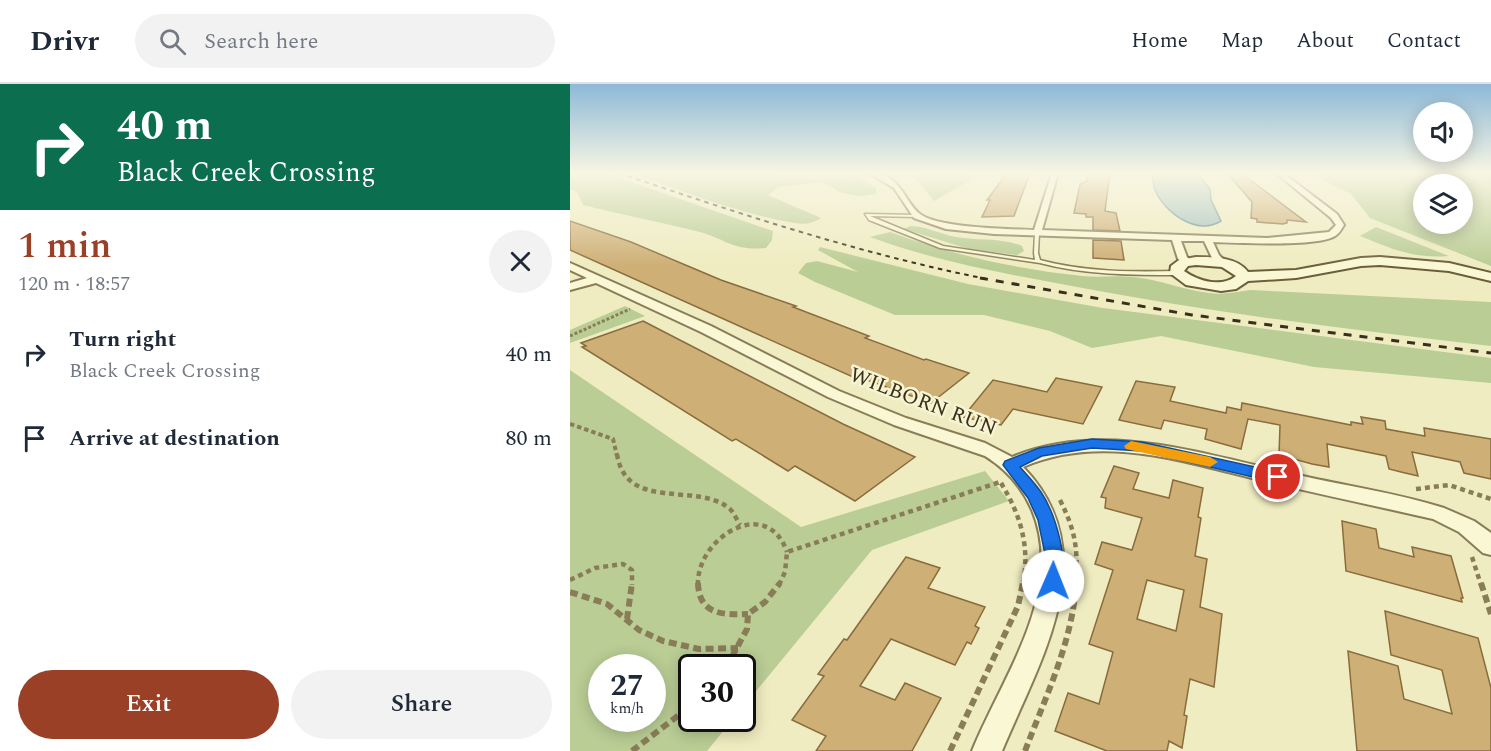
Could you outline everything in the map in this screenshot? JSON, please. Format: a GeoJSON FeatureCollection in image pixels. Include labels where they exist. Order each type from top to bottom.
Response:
{"type":"FeatureCollection","features":[{"type":"Feature","properties":{"kind":"street"},"geometry":{"type":"LineString","coordinates":[[909,204],[917,216],[960,228],[1220,240],[1307,240],[1322,237],[1337,230],[1340,225],[1334,216],[1319,204]]}},
{"type":"Feature","properties":{"kind":"street"},"geometry":{"type":"LineString","coordinates":[[1037,233],[1046,204]]}},
{"type":"Feature","properties":{"kind":"street"},"geometry":{"type":"LineString","coordinates":[[1176,238],[1183,258],[1188,262]]}},
{"type":"Feature","properties":{"kind":"street"},"geometry":{"type":"LineString","coordinates":[[1207,239],[1215,256],[1241,271],[1244,277]]}},
{"type":"Feature","properties":{"kind":"street"},"geometry":{"type":"LineString","coordinates":[[1220,240],[1226,264]]}},
{"type":"Feature","properties":{"kind":"street"},"geometry":{"type":"LineString","coordinates":[[1226,264],[1188,262],[1177,266],[1177,273],[1192,282],[1218,286],[1234,284],[1244,277],[1296,274],[1361,262],[1380,261],[1449,267],[1491,276]]}},
{"type":"Feature","properties":{"kind":"street","name":"WILBORN RUN"},"geometry":{"type":"LineString","coordinates":[[570,266],[702,327],[850,401],[917,428],[951,436],[982,449],[1002,474],[1035,496],[1046,520],[1054,554],[1053,581],[1040,625],[987,751]]}},
{"type":"Feature","properties":{"kind":"street"},"geometry":{"type":"LineString","coordinates":[[570,287],[597,279]]}},
{"type":"Feature","properties":{"kind":"street"},"geometry":{"type":"LineString","coordinates":[[1002,474],[1039,452],[1070,446],[1092,443],[1142,447],[1437,513],[1466,524],[1491,547]]}},
{"type":"Feature","properties":{"kind":"lane"},"geometry":{"type":"LineString","coordinates":[[917,216],[866,215],[870,219],[942,247],[1039,261],[1099,274],[1177,273]]}},
{"type":"Feature","properties":{"kind":"lane"},"geometry":{"type":"LineString","coordinates":[[1037,233],[1036,253],[1039,261]]}},
{"type":"Feature","properties":{"kind":"path"},"geometry":{"type":"LineString","coordinates":[[570,336],[634,308],[624,303]]}},
{"type":"Feature","properties":{"kind":"path"},"geometry":{"type":"LineString","coordinates":[[570,424],[613,439],[621,468],[636,484],[652,492],[673,497],[717,500],[728,505],[737,515],[740,525]]}},
{"type":"Feature","properties":{"kind":"path"},"geometry":{"type":"LineString","coordinates":[[787,552],[1002,474],[1025,528],[1028,551],[1025,582],[1018,606],[950,751]]}},
{"type":"Feature","properties":{"kind":"path"},"geometry":{"type":"LineString","coordinates":[[1407,492],[1430,486],[1449,485],[1491,499]]}},
{"type":"Feature","properties":{"kind":"path"},"geometry":{"type":"LineString","coordinates":[[1025,751],[1068,631],[1077,589],[1079,550],[1066,508],[1054,492]]}},
{"type":"Feature","properties":{"kind":"path"},"geometry":{"type":"LineString","coordinates":[[740,525],[768,526],[782,538],[787,552],[785,578],[772,596],[748,614],[722,616],[706,608],[698,596],[696,580],[701,560],[708,548],[721,536],[740,525]]}},
{"type":"Feature","properties":{"kind":"path"},"geometry":{"type":"LineString","coordinates":[[1471,553],[1491,614]]}},
{"type":"Feature","properties":{"kind":"path"},"geometry":{"type":"LineString","coordinates":[[570,580],[595,568],[610,564],[623,564],[632,570],[633,579],[627,620]]}},
{"type":"Feature","properties":{"kind":"path"},"geometry":{"type":"LineString","coordinates":[[570,592],[594,598],[617,610],[647,634],[688,649],[712,651],[738,648]]}},
{"type":"Feature","properties":{"kind":"path"},"geometry":{"type":"LineString","coordinates":[[734,654],[747,629],[748,614]]}},
{"type":"Feature","properties":{"kind":"path"},"geometry":{"type":"LineString","coordinates":[[632,751],[678,716]]}},
{"type":"Feature","properties":{"kind":"green space"},"geometry":{"type":"Polygon","coordinates":[[[695,204],[773,231],[772,240],[766,248],[746,248],[700,232],[583,205],[695,204]]]}},
{"type":"Feature","properties":{"kind":"green space"},"geometry":{"type":"Polygon","coordinates":[[[721,204],[789,204],[821,218],[809,223],[798,224],[721,204]]]}},
{"type":"Feature","properties":{"kind":"green space"},"geometry":{"type":"Polygon","coordinates":[[[1359,204],[1413,204],[1413,234],[1473,234],[1473,204],[1491,204],[1491,266],[1370,218],[1359,204]]]}},
{"type":"Feature","properties":{"kind":"green space"},"geometry":{"type":"Polygon","coordinates":[[[910,226],[922,227],[956,237],[1006,241],[1022,246],[1024,251],[1017,255],[969,249],[904,229],[910,226]]]}},
{"type":"Feature","properties":{"kind":"green space"},"geometry":{"type":"Polygon","coordinates":[[[1376,227],[1449,256],[1414,254],[1393,249],[1360,236],[1376,227]]]}},
{"type":"Feature","properties":{"kind":"green space"},"geometry":{"type":"Polygon","coordinates":[[[890,232],[937,248],[1009,265],[1082,276],[1143,278],[1209,293],[1250,290],[1491,302],[1491,346],[1284,320],[1128,296],[973,266],[921,254],[870,237],[890,232]]]}},
{"type":"Feature","properties":{"kind":"green space"},"geometry":{"type":"Polygon","coordinates":[[[820,247],[968,284],[1103,308],[1491,358],[1491,383],[1314,367],[1161,336],[1092,348],[1050,331],[984,315],[895,315],[798,273],[806,263],[817,261],[858,272],[818,250],[820,247]]]}},
{"type":"Feature","properties":{"kind":"green space"},"geometry":{"type":"Polygon","coordinates":[[[625,306],[645,316],[570,343],[570,330],[625,306]]]}},
{"type":"Feature","properties":{"kind":"green space"},"geometry":{"type":"Polygon","coordinates":[[[570,370],[801,527],[985,471],[1009,501],[872,550],[756,691],[756,654],[678,654],[678,732],[722,732],[707,751],[570,751],[570,370]]]}},
{"type":"Feature","properties":{"kind":"water"},"geometry":{"type":"Polygon","coordinates":[[[1164,204],[1213,204],[1221,221],[1212,225],[1192,224],[1164,204]]]}},
{"type":"Feature","properties":{"kind":"building"},"geometry":{"type":"Polygon","coordinates":[[[988,204],[1018,204],[1014,216],[982,217],[988,204]]]}},
{"type":"Feature","properties":{"kind":"building"},"geometry":{"type":"Polygon","coordinates":[[[1076,204],[1106,204],[1105,211],[1116,213],[1120,231],[1093,230],[1093,217],[1074,213],[1076,204]]]}},
{"type":"Feature","properties":{"kind":"building"},"geometry":{"type":"Polygon","coordinates":[[[1252,204],[1282,204],[1306,222],[1287,220],[1287,223],[1283,224],[1257,222],[1257,219],[1251,218],[1252,204]]]}},
{"type":"Feature","properties":{"kind":"building"},"geometry":{"type":"Polygon","coordinates":[[[570,221],[631,242],[721,280],[796,306],[793,307],[869,336],[865,338],[924,360],[969,373],[931,403],[867,380],[864,382],[570,250],[570,221]]]}},
{"type":"Feature","properties":{"kind":"building"},"geometry":{"type":"Polygon","coordinates":[[[1093,240],[1121,241],[1124,260],[1093,258],[1093,240]]]}},
{"type":"Feature","properties":{"kind":"building"},"geometry":{"type":"Polygon","coordinates":[[[643,321],[843,424],[915,457],[855,501],[795,466],[788,471],[736,439],[732,441],[582,347],[586,346],[581,343],[643,321]]]}},
{"type":"Feature","properties":{"kind":"building"},"geometry":{"type":"Polygon","coordinates":[[[1056,378],[1102,387],[1083,424],[1013,409],[1001,425],[963,417],[993,380],[1047,392],[1056,378]]]}},
{"type":"Feature","properties":{"kind":"building"},"geometry":{"type":"Polygon","coordinates":[[[1136,381],[1175,387],[1170,401],[1226,413],[1227,407],[1241,410],[1242,403],[1351,425],[1351,422],[1363,424],[1361,417],[1385,421],[1386,429],[1425,436],[1424,428],[1491,439],[1491,479],[1464,473],[1460,462],[1412,452],[1418,476],[1389,469],[1386,456],[1327,444],[1329,467],[1312,464],[1279,455],[1280,425],[1248,419],[1241,449],[1205,439],[1207,429],[1164,420],[1161,429],[1119,420],[1136,381]]]}},
{"type":"Feature","properties":{"kind":"building"},"geometry":{"type":"Polygon","coordinates":[[[1114,466],[1139,473],[1133,489],[1169,498],[1173,480],[1203,488],[1195,556],[1207,559],[1200,607],[1222,614],[1214,687],[1190,679],[1184,715],[1187,716],[1182,748],[1169,741],[1167,751],[1107,751],[1055,731],[1068,693],[1099,704],[1113,652],[1089,644],[1113,570],[1095,564],[1102,542],[1132,550],[1142,518],[1105,508],[1106,498],[1101,497],[1114,466]],[[1147,580],[1137,619],[1176,631],[1184,590],[1147,580]]]}},
{"type":"Feature","properties":{"kind":"building"},"geometry":{"type":"Polygon","coordinates":[[[1342,521],[1376,529],[1379,548],[1414,557],[1412,547],[1451,556],[1463,598],[1461,598],[1462,602],[1346,571],[1342,521]]]}},
{"type":"Feature","properties":{"kind":"building"},"geometry":{"type":"Polygon","coordinates":[[[906,557],[940,568],[928,588],[985,607],[975,626],[979,628],[971,644],[967,642],[955,665],[891,639],[860,686],[895,700],[905,683],[941,698],[912,751],[816,751],[826,736],[792,720],[824,676],[818,674],[844,639],[847,640],[906,557]]]}},
{"type":"Feature","properties":{"kind":"building"},"geometry":{"type":"Polygon","coordinates":[[[1385,611],[1478,638],[1491,688],[1491,751],[1357,751],[1348,651],[1398,666],[1404,699],[1452,714],[1442,670],[1391,655],[1385,611]]]}},
{"type":"Feature","properties":{"kind":"railway"},"geometry":{"type":"LineString","coordinates":[[713,204],[893,258],[987,279]]}},
{"type":"Feature","properties":{"kind":"railway"},"geometry":{"type":"LineString","coordinates":[[980,278],[1192,315],[1491,353]]}},
{"type":"Feature","properties":{"kind":"slow traffic"},"geometry":{"type":"LineString","coordinates":[[1131,446],[1210,462]]}},
{"type":"Feature","properties":{"kind":"route"},"geometry":{"type":"LineString","coordinates":[[1053,581],[1054,554],[1046,520],[1035,496],[1011,465],[1039,452],[1092,443],[1142,447],[1278,477]]}}]}
